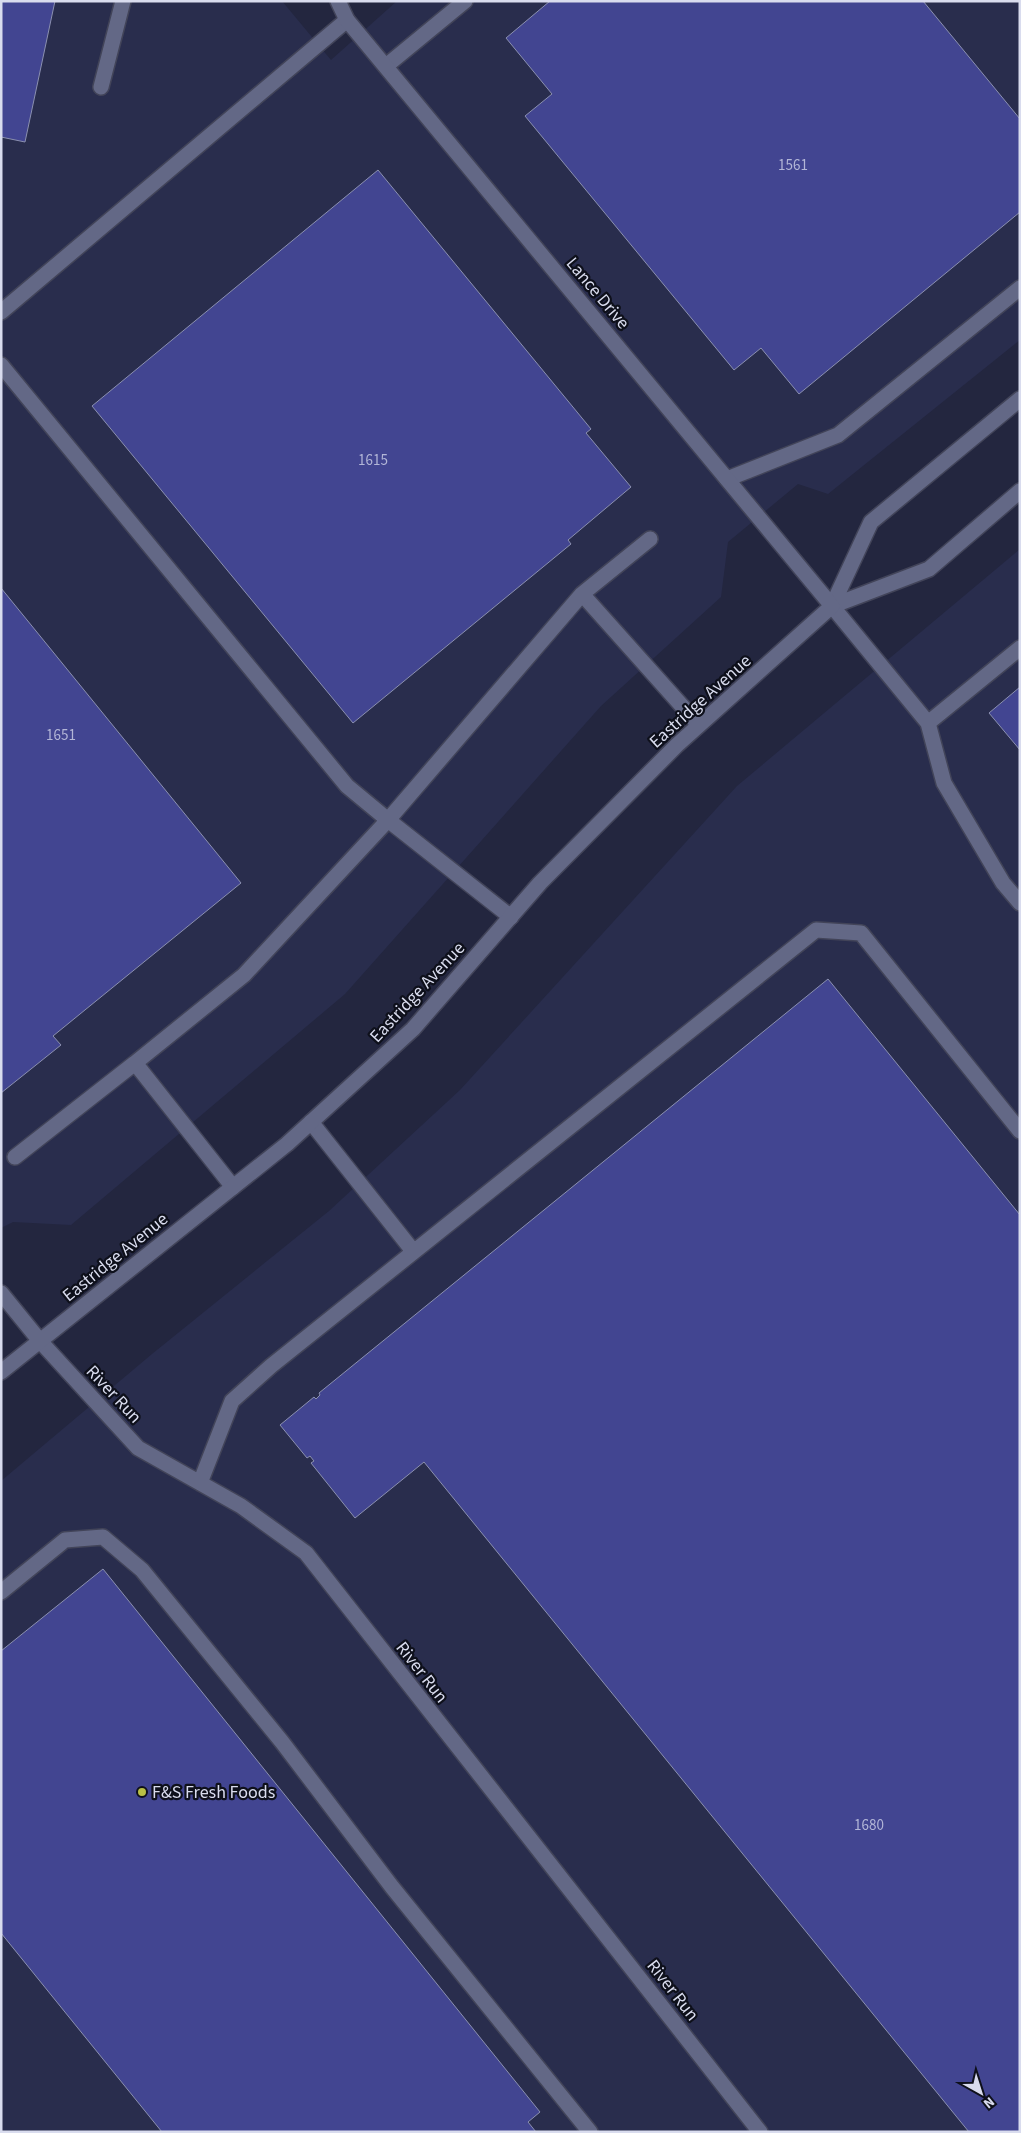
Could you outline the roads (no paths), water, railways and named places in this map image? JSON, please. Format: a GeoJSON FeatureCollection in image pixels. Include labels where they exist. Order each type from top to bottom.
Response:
{"type":"FeatureCollection","features":[{"type":"Feature","properties":{"kind":"street"},"geometry":{"type":"LineString","coordinates":[[100,87],[123,1]]}},
{"type":"Feature","properties":{"kind":"street","name":"Lance Drive"},"geometry":{"type":"LineString","coordinates":[[338,1],[347,20],[928,723]]}},
{"type":"Feature","properties":{"kind":"street"},"geometry":{"type":"LineString","coordinates":[[386,66],[466,1]]}},
{"type":"Feature","properties":{"kind":"street"},"geometry":{"type":"LineString","coordinates":[[1,312],[347,20]]}},
{"type":"Feature","properties":{"kind":"street"},"geometry":{"type":"LineString","coordinates":[[727,479],[838,435],[1020,288]]}},
{"type":"Feature","properties":{"kind":"street"},"geometry":{"type":"LineString","coordinates":[[1,365],[347,786],[511,917]]}},
{"type":"Feature","properties":{"kind":"street","name":"Eastridge Avenue"},"geometry":{"type":"LineString","coordinates":[[832,606],[871,522],[1020,399]]}},
{"type":"Feature","properties":{"kind":"street","name":"Eastridge Avenue"},"geometry":{"type":"LineString","coordinates":[[1,1372],[288,1144],[413,1029],[540,883],[699,725],[832,606],[929,569],[1020,491]]}},
{"type":"Feature","properties":{"kind":"street"},"geometry":{"type":"LineString","coordinates":[[15,1157],[244,975],[388,820],[582,594],[650,539]]}},
{"type":"Feature","properties":{"kind":"street"},"geometry":{"type":"LineString","coordinates":[[582,594],[699,725]]}},
{"type":"Feature","properties":{"kind":"street"},"geometry":{"type":"LineString","coordinates":[[1020,648],[928,723],[944,783],[1003,883],[1020,903]]}},
{"type":"Feature","properties":{"kind":"street"},"geometry":{"type":"LineString","coordinates":[[200,1483],[232,1401],[271,1366],[413,1251],[816,930],[861,934],[1020,1131]]}},
{"type":"Feature","properties":{"kind":"street"},"geometry":{"type":"LineString","coordinates":[[135,1063],[233,1187]]}},
{"type":"Feature","properties":{"kind":"street"},"geometry":{"type":"LineString","coordinates":[[311,1122],[413,1251]]}},
{"type":"Feature","properties":{"kind":"street","name":"River Run"},"geometry":{"type":"LineString","coordinates":[[1,1293],[40,1341],[138,1448],[240,1506],[306,1554],[760,2132]]}},
{"type":"Feature","properties":{"kind":"street"},"geometry":{"type":"LineString","coordinates":[[1,1592],[65,1540],[103,1537],[142,1570],[282,1742],[392,1887],[590,2132]]}},
{"type":"Feature","properties":{"kind":"place","name":"F&S Fresh Foods"},"geometry":{"type":"Point","coordinates":[142,1792]}}]}
